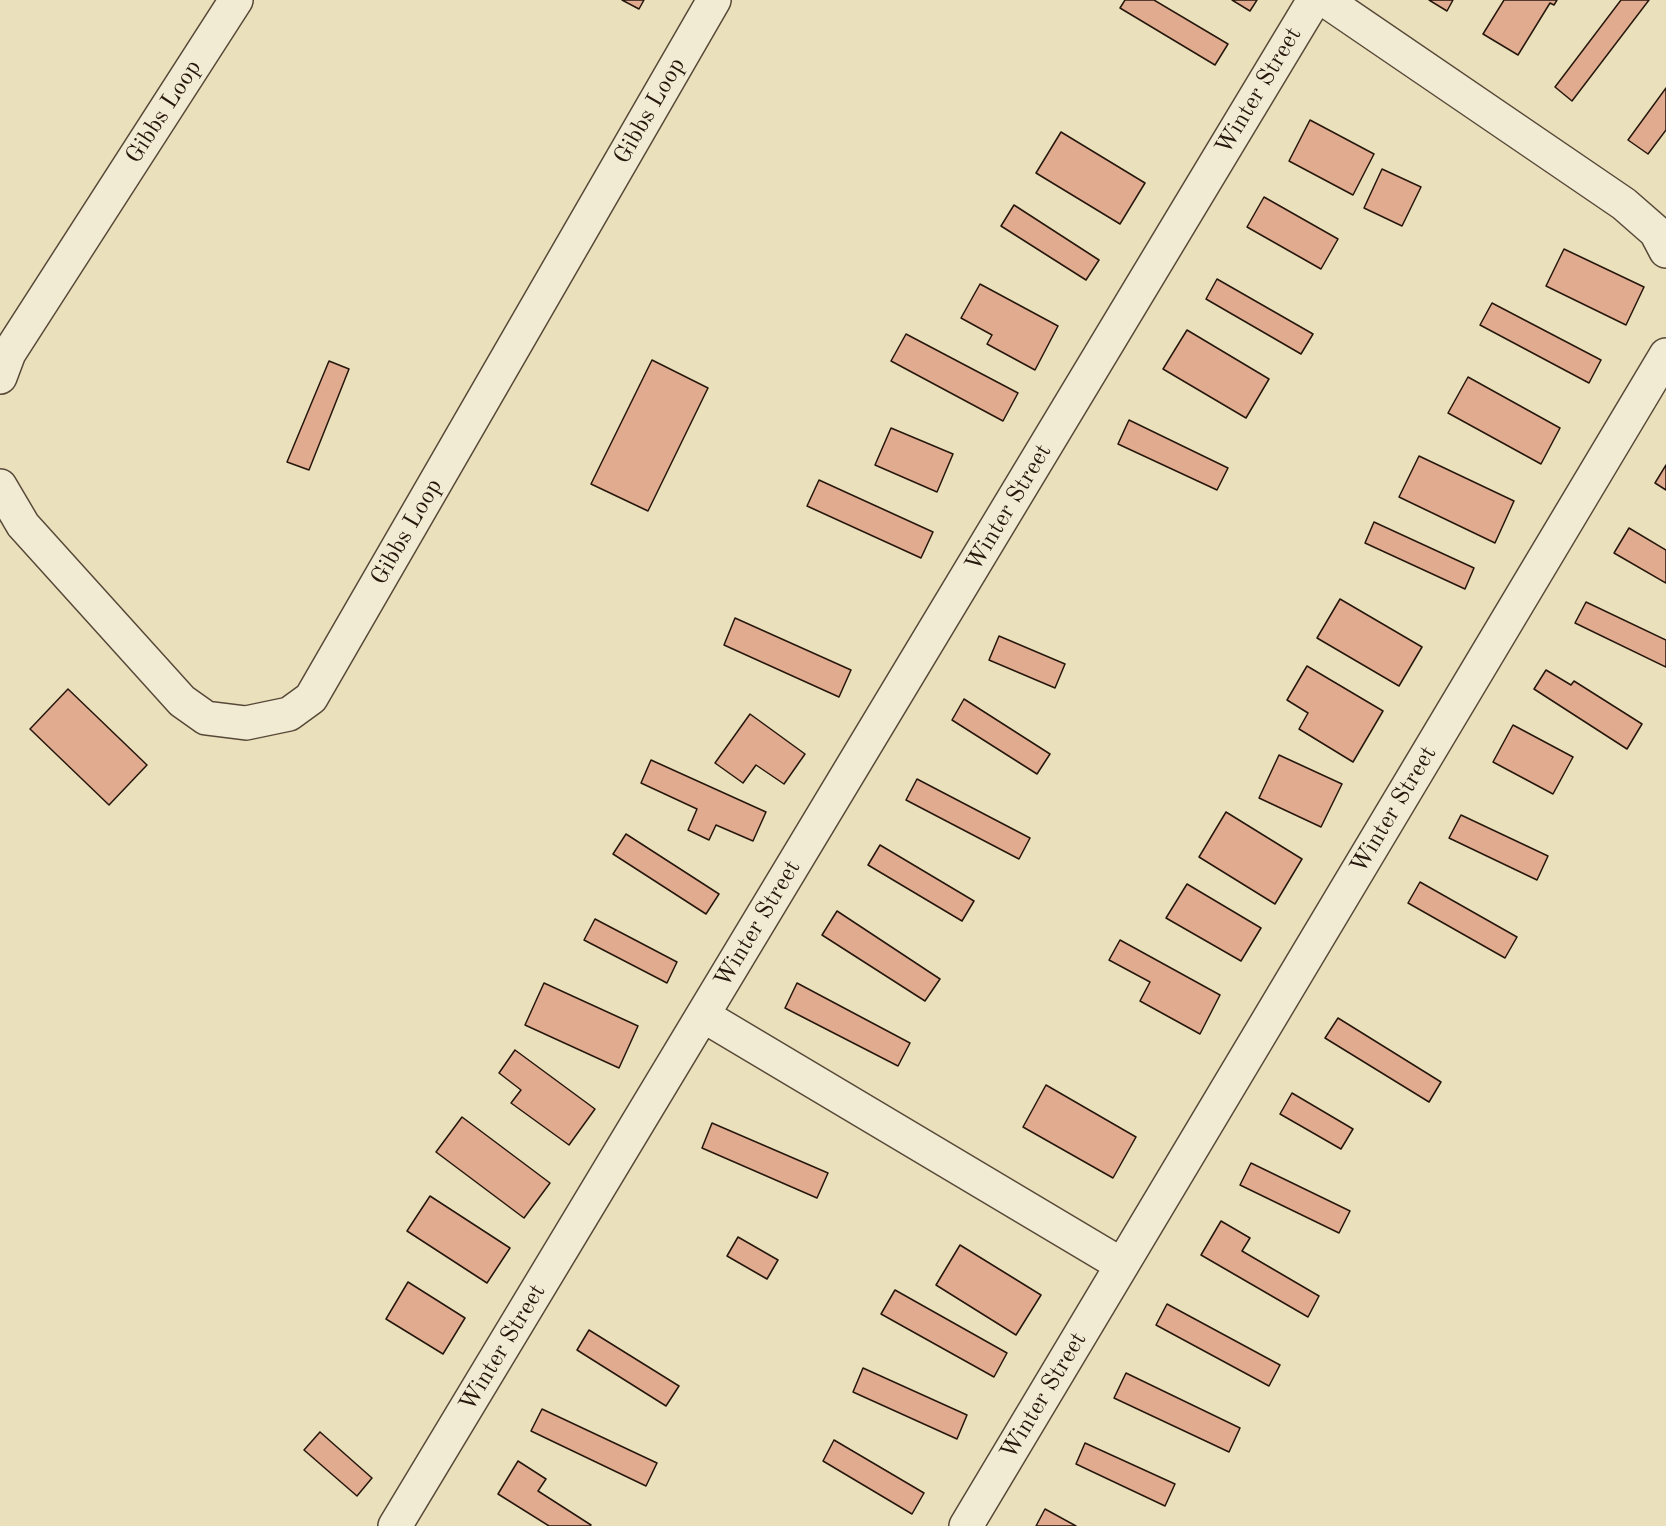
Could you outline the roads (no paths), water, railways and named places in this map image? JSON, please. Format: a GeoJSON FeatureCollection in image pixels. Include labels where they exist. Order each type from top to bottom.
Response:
{"type":"FeatureCollection","features":[{"type":"Feature","properties":{"kind":"street","name":"Gibbs Loop"},"geometry":{"type":"LineString","coordinates":[[0,377],[9,354],[236,0]]}},
{"type":"Feature","properties":{"kind":"street","name":"Gibbs Loop"},"geometry":{"type":"LineString","coordinates":[[0,486],[23,525],[182,701],[206,718],[246,723],[288,714],[311,698],[714,0]]}},
{"type":"Feature","properties":{"kind":"street","name":"Winter Street"},"geometry":{"type":"LineString","coordinates":[[395,1526],[1314,0]]}},
{"type":"Feature","properties":{"kind":"street"},"geometry":{"type":"LineString","coordinates":[[1325,0],[1624,204],[1656,232],[1666,251]]}},
{"type":"Feature","properties":{"kind":"street","name":"Winter Street"},"geometry":{"type":"LineString","coordinates":[[966,1526],[1666,355]]}},
{"type":"Feature","properties":{"kind":"street","name":"Winter Street"},"geometry":{"type":"LineString","coordinates":[[704,1016],[1122,1265]]}}]}
